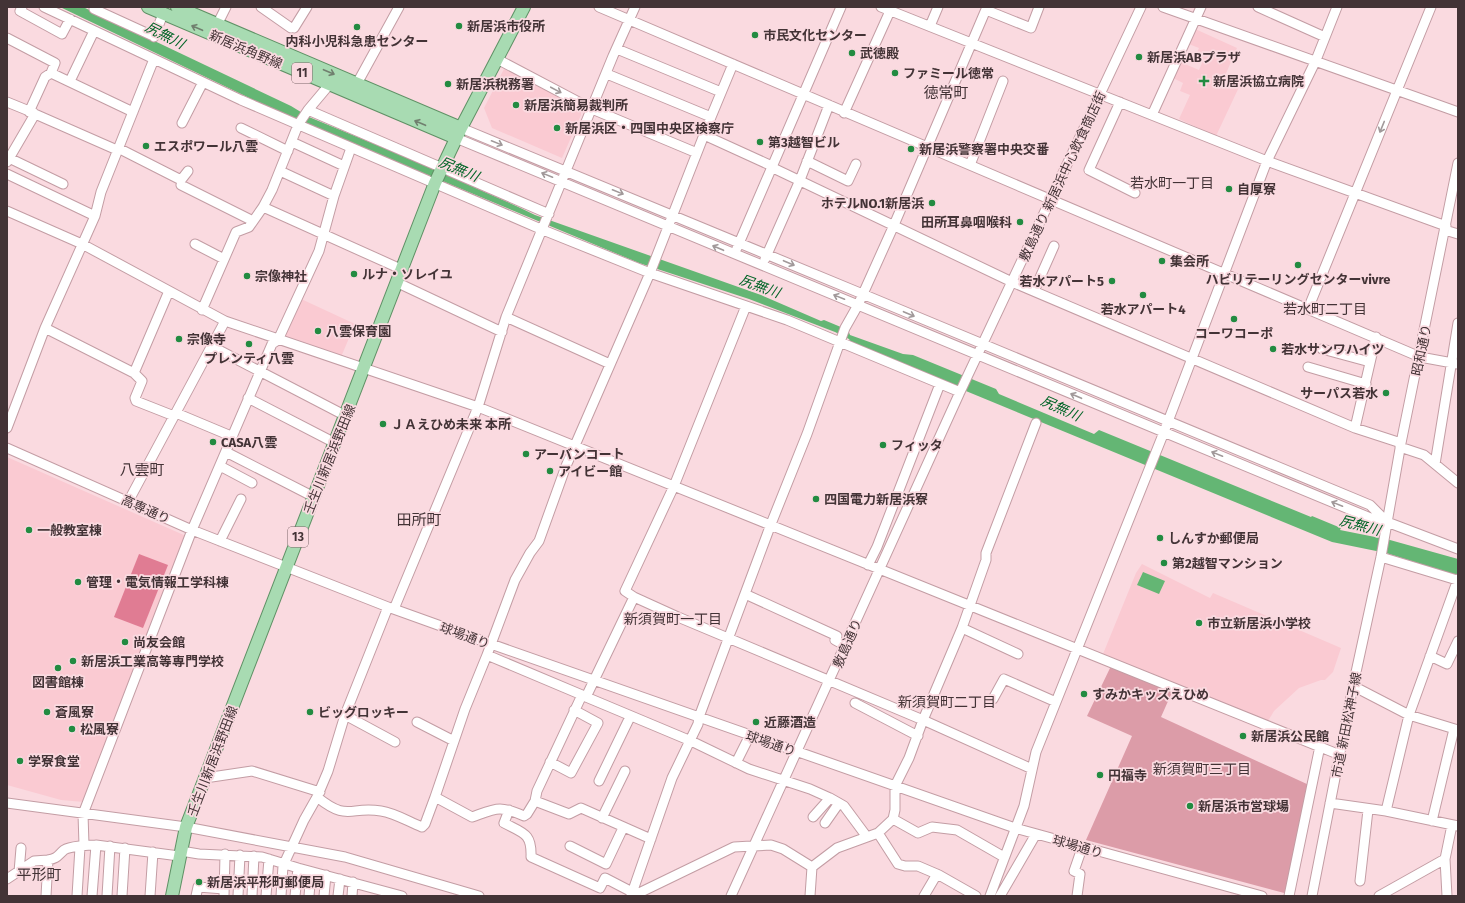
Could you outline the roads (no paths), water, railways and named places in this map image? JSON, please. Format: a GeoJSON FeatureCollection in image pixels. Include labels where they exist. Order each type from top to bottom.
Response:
{"type":"FeatureCollection","features":[{"type":"Feature","properties":{"kind":"main road","name":"新居浜角野線"},"geometry":{"type":"LineString","coordinates":[[178,7],[355,89],[458,133]]}},
{"type":"Feature","properties":{"kind":"main road","name":"13"},"geometry":{"type":"LineString","coordinates":[[436,182],[458,133],[524,7]]}},
{"type":"Feature","properties":{"kind":"main road","name":"新居浜角野線"},"geometry":{"type":"LineString","coordinates":[[156,10],[330,85],[355,89]]}},
{"type":"Feature","properties":{"kind":"main road","name":"壬生川新居浜野田線"},"geometry":{"type":"LineString","coordinates":[[172,896],[186,827],[436,182]]}},
{"type":"Feature","properties":{"kind":"street"},"geometry":{"type":"LineString","coordinates":[[22,7],[20,11],[62,34],[70,19]]}},
{"type":"Feature","properties":{"kind":"street"},"geometry":{"type":"LineString","coordinates":[[44,7],[203,82],[351,148],[651,272],[841,340],[940,384],[961,391]]}},
{"type":"Feature","properties":{"kind":"street"},"geometry":{"type":"LineString","coordinates":[[217,25],[226,7]]}},
{"type":"Feature","properties":{"kind":"street"},"geometry":{"type":"LineString","coordinates":[[261,7],[293,28],[307,7]]}},
{"type":"Feature","properties":{"kind":"street"},"geometry":{"type":"LineString","coordinates":[[355,89],[399,7]]}},
{"type":"Feature","properties":{"kind":"street"},"geometry":{"type":"LineString","coordinates":[[600,7],[804,94],[844,113],[970,165],[1420,357],[1454,363]]}},
{"type":"Feature","properties":{"kind":"street"},"geometry":{"type":"LineString","coordinates":[[281,896],[284,864],[304,820],[318,795],[328,771],[345,715],[478,407],[506,317],[635,7]]}},
{"type":"Feature","properties":{"kind":"street"},"geometry":{"type":"LineString","coordinates":[[734,255],[841,7]]}},
{"type":"Feature","properties":{"kind":"street"},"geometry":{"type":"LineString","coordinates":[[930,26],[938,7]]}},
{"type":"Feature","properties":{"kind":"street"},"geometry":{"type":"LineString","coordinates":[[631,894],[672,778],[698,724],[699,717],[730,638],[771,524],[807,434],[845,328],[858,304],[894,225],[987,9],[1031,28],[1039,7]]}},
{"type":"Feature","properties":{"kind":"street","name":"敷島通り 新居浜中心飲食商店街"},"geometry":{"type":"LineString","coordinates":[[982,345],[1141,7]]}},
{"type":"Feature","properties":{"kind":"street"},"geometry":{"type":"LineString","coordinates":[[1163,7],[1196,20],[1316,60],[1458,112]]}},
{"type":"Feature","properties":{"kind":"street"},"geometry":{"type":"LineString","coordinates":[[1152,115],[1201,7]]}},
{"type":"Feature","properties":{"kind":"street"},"geometry":{"type":"LineString","coordinates":[[1258,7],[1325,37]]}},
{"type":"Feature","properties":{"kind":"street"},"geometry":{"type":"LineString","coordinates":[[990,896],[1024,806],[1036,752],[1168,422],[1267,161],[1316,60],[1337,7]]}},
{"type":"Feature","properties":{"kind":"street"},"geometry":{"type":"LineString","coordinates":[[1308,309],[1431,7]]}},
{"type":"Feature","properties":{"kind":"street"},"geometry":{"type":"LineString","coordinates":[[92,8],[154,36],[156,10]]}},
{"type":"Feature","properties":{"kind":"street"},"geometry":{"type":"LineString","coordinates":[[844,113],[886,9],[1267,161],[1356,193],[1458,234]]}},
{"type":"Feature","properties":{"kind":"street"},"geometry":{"type":"LineString","coordinates":[[70,81],[94,31]]}},
{"type":"Feature","properties":{"kind":"street"},"geometry":{"type":"LineString","coordinates":[[7,38],[55,63],[51,73],[45,77],[32,113],[8,160],[63,184]]}},
{"type":"Feature","properties":{"kind":"street"},"geometry":{"type":"LineString","coordinates":[[617,49],[721,92]]}},
{"type":"Feature","properties":{"kind":"street"},"geometry":{"type":"LineString","coordinates":[[7,428],[44,328],[94,216],[101,192],[154,59]]}},
{"type":"Feature","properties":{"kind":"street"},"geometry":{"type":"LineString","coordinates":[[497,59],[592,109],[697,153]]}},
{"type":"Feature","properties":{"kind":"street"},"geometry":{"type":"LineString","coordinates":[[205,778],[252,771],[318,795],[337,811],[380,811],[390,813],[422,826],[424,824],[515,580],[530,553],[539,541],[566,466],[651,272],[672,214],[733,64]]}},
{"type":"Feature","properties":{"kind":"street"},"geometry":{"type":"LineString","coordinates":[[51,73],[133,112]]}},
{"type":"Feature","properties":{"kind":"street"},"geometry":{"type":"LineString","coordinates":[[607,74],[711,117]]}},
{"type":"Feature","properties":{"kind":"street"},"geometry":{"type":"LineString","coordinates":[[970,165],[1003,81]]}},
{"type":"Feature","properties":{"kind":"street"},"geometry":{"type":"LineString","coordinates":[[182,123],[203,82]]}},
{"type":"Feature","properties":{"kind":"street"},"geometry":{"type":"LineString","coordinates":[[202,310],[236,232],[249,227],[263,207],[280,171],[299,124],[307,111],[330,85]]}},
{"type":"Feature","properties":{"kind":"street"},"geometry":{"type":"LineString","coordinates":[[7,102],[118,149],[181,180],[188,171]]}},
{"type":"Feature","properties":{"kind":"street"},"geometry":{"type":"LineString","coordinates":[[1120,102],[1087,174],[1135,193]]}},
{"type":"Feature","properties":{"kind":"street"},"geometry":{"type":"LineString","coordinates":[[762,266],[800,180],[829,105]]}},
{"type":"Feature","properties":{"kind":"street"},"geometry":{"type":"LineString","coordinates":[[307,111],[549,215]]}},
{"type":"Feature","properties":{"kind":"street"},"geometry":{"type":"LineString","coordinates":[[241,128],[344,166]]}},
{"type":"Feature","properties":{"kind":"street"},"geometry":{"type":"LineString","coordinates":[[458,133],[566,171],[672,214],[862,295],[1370,505],[1387,522]]}},
{"type":"Feature","properties":{"kind":"street"},"geometry":{"type":"LineString","coordinates":[[458,133],[562,181],[734,255],[858,304],[1368,517],[1387,522],[1458,549]]}},
{"type":"Feature","properties":{"kind":"street"},"geometry":{"type":"LineString","coordinates":[[704,135],[1012,282],[1354,428],[1424,455],[1458,483]]}},
{"type":"Feature","properties":{"kind":"street"},"geometry":{"type":"LineString","coordinates":[[77,896],[82,846],[83,814],[192,530],[226,452],[231,436],[272,344],[278,340],[319,251],[334,196],[351,148]]}},
{"type":"Feature","properties":{"kind":"street"},"geometry":{"type":"LineString","coordinates":[[807,161],[848,181],[856,164]]}},
{"type":"Feature","properties":{"kind":"street","name":"昭和通り"},"geometry":{"type":"LineString","coordinates":[[1385,537],[1401,445],[1458,163]]}},
{"type":"Feature","properties":{"kind":"street"},"geometry":{"type":"LineString","coordinates":[[280,171],[334,196]]}},
{"type":"Feature","properties":{"kind":"street"},"geometry":{"type":"LineString","coordinates":[[7,174],[94,216]]}},
{"type":"Feature","properties":{"kind":"street"},"geometry":{"type":"LineString","coordinates":[[181,185],[253,221]]}},
{"type":"Feature","properties":{"kind":"street"},"geometry":{"type":"LineString","coordinates":[[263,207],[403,270]]}},
{"type":"Feature","properties":{"kind":"street"},"geometry":{"type":"LineString","coordinates":[[7,211],[82,244],[202,310],[225,321],[478,407],[1340,755]]}},
{"type":"Feature","properties":{"kind":"street"},"geometry":{"type":"LineString","coordinates":[[195,244],[224,259]]}},
{"type":"Feature","properties":{"kind":"street"},"geometry":{"type":"LineString","coordinates":[[1034,291],[1054,246]]}},
{"type":"Feature","properties":{"kind":"street"},"geometry":{"type":"LineString","coordinates":[[398,283],[502,332]]}},
{"type":"Feature","properties":{"kind":"street"},"geometry":{"type":"LineString","coordinates":[[134,373],[169,291]]}},
{"type":"Feature","properties":{"kind":"street"},"geometry":{"type":"LineString","coordinates":[[746,306],[674,486],[625,591],[634,597],[923,720],[1032,769]]}},
{"type":"Feature","properties":{"kind":"street"},"geometry":{"type":"LineString","coordinates":[[506,317],[610,364]]}},
{"type":"Feature","properties":{"kind":"street"},"geometry":{"type":"LineString","coordinates":[[128,502],[225,321]]}},
{"type":"Feature","properties":{"kind":"street"},"geometry":{"type":"LineString","coordinates":[[1435,464],[1454,363],[1458,323]]}},
{"type":"Feature","properties":{"kind":"street"},"geometry":{"type":"LineString","coordinates":[[44,328],[134,373],[142,381],[136,401],[231,436]]}},
{"type":"Feature","properties":{"kind":"street"},"geometry":{"type":"LineString","coordinates":[[1354,428],[1366,384],[1376,337]]}},
{"type":"Feature","properties":{"kind":"street"},"geometry":{"type":"LineString","coordinates":[[978,354],[982,345]]}},
{"type":"Feature","properties":{"kind":"street"},"geometry":{"type":"LineString","coordinates":[[211,346],[346,416]]}},
{"type":"Feature","properties":{"kind":"street"},"geometry":{"type":"LineString","coordinates":[[1322,349],[1370,362]]}},
{"type":"Feature","properties":{"kind":"street","name":"敷島通り"},"geometry":{"type":"LineString","coordinates":[[730,896],[830,681],[978,354]]}},
{"type":"Feature","properties":{"kind":"street"},"geometry":{"type":"LineString","coordinates":[[1308,367],[1366,384]]}},
{"type":"Feature","properties":{"kind":"street"},"geometry":{"type":"LineString","coordinates":[[868,565],[877,547],[940,384]]}},
{"type":"Feature","properties":{"kind":"street"},"geometry":{"type":"LineString","coordinates":[[248,398],[335,443]]}},
{"type":"Feature","properties":{"kind":"street"},"geometry":{"type":"LineString","coordinates":[[1112,411],[1118,400]]}},
{"type":"Feature","properties":{"kind":"street"},"geometry":{"type":"LineString","coordinates":[[810,896],[812,867],[836,848],[878,833],[893,819],[896,810],[895,786],[918,736],[923,720],[962,628],[986,560],[986,553],[1036,423]]}},
{"type":"Feature","properties":{"kind":"street","name":"高専通り"},"geometry":{"type":"LineString","coordinates":[[7,448],[192,530],[286,568]]}},
{"type":"Feature","properties":{"kind":"street"},"geometry":{"type":"LineString","coordinates":[[226,452],[314,497]]}},
{"type":"Feature","properties":{"kind":"street"},"geometry":{"type":"LineString","coordinates":[[220,466],[252,482]]}},
{"type":"Feature","properties":{"kind":"street"},"geometry":{"type":"LineString","coordinates":[[220,541],[241,499]]}},
{"type":"Feature","properties":{"kind":"street","name":"市道 新田松神子線"},"geometry":{"type":"LineString","coordinates":[[1312,896],[1353,686],[1385,537]]}},
{"type":"Feature","properties":{"kind":"street"},"geometry":{"type":"LineString","coordinates":[[1381,556],[1458,579],[1409,715],[1386,811]]}},
{"type":"Feature","properties":{"kind":"street","name":"球場通り"},"geometry":{"type":"LineString","coordinates":[[286,568],[491,644],[1015,828],[1082,848],[1262,896]]}},
{"type":"Feature","properties":{"kind":"street"},"geometry":{"type":"LineString","coordinates":[[745,594],[836,636],[835,640],[846,646]]}},
{"type":"Feature","properties":{"kind":"street"},"geometry":{"type":"LineString","coordinates":[[435,797],[472,817],[498,808],[509,810],[524,816],[527,814],[535,800],[537,791],[574,710],[595,681],[634,597]]}},
{"type":"Feature","properties":{"kind":"street"},"geometry":{"type":"LineString","coordinates":[[1448,606],[1458,609]]}},
{"type":"Feature","properties":{"kind":"street"},"geometry":{"type":"LineString","coordinates":[[962,628],[1018,654]]}},
{"type":"Feature","properties":{"kind":"street"},"geometry":{"type":"LineString","coordinates":[[1430,656],[1447,664],[1458,641]]}},
{"type":"Feature","properties":{"kind":"street"},"geometry":{"type":"LineString","coordinates":[[487,655],[630,717],[691,741],[736,763],[810,789],[830,798],[844,806],[867,837]]}},
{"type":"Feature","properties":{"kind":"street"},"geometry":{"type":"LineString","coordinates":[[993,699],[1004,679],[1056,702]]}},
{"type":"Feature","properties":{"kind":"street"},"geometry":{"type":"LineString","coordinates":[[1353,686],[1409,715],[1456,730],[1432,820]]}},
{"type":"Feature","properties":{"kind":"street"},"geometry":{"type":"LineString","coordinates":[[855,703],[918,736]]}},
{"type":"Feature","properties":{"kind":"street"},"geometry":{"type":"LineString","coordinates":[[550,762],[571,773],[598,723],[574,710]]}},
{"type":"Feature","properties":{"kind":"street"},"geometry":{"type":"LineString","coordinates":[[345,715],[395,742]]}},
{"type":"Feature","properties":{"kind":"street"},"geometry":{"type":"LineString","coordinates":[[598,781],[630,717]]}},
{"type":"Feature","properties":{"kind":"street"},"geometry":{"type":"LineString","coordinates":[[417,722],[454,741]]}},
{"type":"Feature","properties":{"kind":"street"},"geometry":{"type":"LineString","coordinates":[[736,763],[750,735]]}},
{"type":"Feature","properties":{"kind":"street"},"geometry":{"type":"LineString","coordinates":[[1289,896],[1320,746]]}},
{"type":"Feature","properties":{"kind":"street"},"geometry":{"type":"LineString","coordinates":[[602,818],[626,771]]}},
{"type":"Feature","properties":{"kind":"street"},"geometry":{"type":"LineString","coordinates":[[813,816],[830,798]]}},
{"type":"Feature","properties":{"kind":"street"},"geometry":{"type":"LineString","coordinates":[[535,800],[569,814],[581,808],[623,828],[651,839]]}},
{"type":"Feature","properties":{"kind":"street"},"geometry":{"type":"LineString","coordinates":[[7,803],[83,814],[124,817],[186,827],[345,857],[473,895]]}},
{"type":"Feature","properties":{"kind":"street"},"geometry":{"type":"LineString","coordinates":[[1330,803],[1368,810],[1386,811],[1455,825],[1445,859],[1446,896]]}},
{"type":"Feature","properties":{"kind":"street"},"geometry":{"type":"LineString","coordinates":[[825,823],[839,804]]}},
{"type":"Feature","properties":{"kind":"street"},"geometry":{"type":"LineString","coordinates":[[509,810],[504,824],[526,836],[532,844],[531,857],[600,888],[606,878],[631,894],[639,893],[734,847],[764,844],[783,849],[812,867]]}},
{"type":"Feature","properties":{"kind":"street"},"geometry":{"type":"LineString","coordinates":[[1360,881],[1368,810]]}},
{"type":"Feature","properties":{"kind":"street"},"geometry":{"type":"LineString","coordinates":[[893,819],[918,833],[932,827],[957,830],[1004,857]]}},
{"type":"Feature","properties":{"kind":"street"},"geometry":{"type":"LineString","coordinates":[[570,846],[606,864],[623,828]]}},
{"type":"Feature","properties":{"kind":"street"},"geometry":{"type":"LineString","coordinates":[[878,833],[898,864],[905,866],[918,866],[937,874],[976,896]]}},
{"type":"Feature","properties":{"kind":"street"},"geometry":{"type":"LineString","coordinates":[[1000,896],[1036,834]]}},
{"type":"Feature","properties":{"kind":"street"},"geometry":{"type":"LineString","coordinates":[[92,896],[96,845]]}},
{"type":"Feature","properties":{"kind":"street"},"geometry":{"type":"LineString","coordinates":[[7,879],[34,861],[58,858],[65,850],[82,846],[96,845],[153,852],[254,856],[269,859],[310,872],[340,878],[353,882],[368,891],[401,896]]}},
{"type":"Feature","properties":{"kind":"street"},"geometry":{"type":"LineString","coordinates":[[107,896],[110,846]]}},
{"type":"Feature","properties":{"kind":"street"},"geometry":{"type":"LineString","coordinates":[[19,872],[21,848]]}},
{"type":"Feature","properties":{"kind":"street"},"geometry":{"type":"LineString","coordinates":[[122,896],[125,848]]}},
{"type":"Feature","properties":{"kind":"street"},"geometry":{"type":"LineString","coordinates":[[1077,896],[1080,874],[1074,871],[1082,848]]}},
{"type":"Feature","properties":{"kind":"street"},"geometry":{"type":"LineString","coordinates":[[150,896],[153,852]]}},
{"type":"Feature","properties":{"kind":"street"},"geometry":{"type":"LineString","coordinates":[[224,892],[225,854]]}},
{"type":"Feature","properties":{"kind":"street"},"geometry":{"type":"LineString","coordinates":[[196,896],[198,887],[238,894],[240,855]]}},
{"type":"Feature","properties":{"kind":"street"},"geometry":{"type":"LineString","coordinates":[[252,896],[254,856]]}},
{"type":"Feature","properties":{"kind":"street"},"geometry":{"type":"LineString","coordinates":[[266,896],[269,859]]}},
{"type":"Feature","properties":{"kind":"street"},"geometry":{"type":"LineString","coordinates":[[1379,896],[1445,859]]}},
{"type":"Feature","properties":{"kind":"street"},"geometry":{"type":"LineString","coordinates":[[46,896],[48,860]]}},
{"type":"Feature","properties":{"kind":"street"},"geometry":{"type":"LineString","coordinates":[[295,896],[298,868]]}},
{"type":"Feature","properties":{"kind":"street"},"geometry":{"type":"LineString","coordinates":[[309,896],[310,872]]}},
{"type":"Feature","properties":{"kind":"street"},"geometry":{"type":"LineString","coordinates":[[924,896],[937,874]]}},
{"type":"Feature","properties":{"kind":"street"},"geometry":{"type":"LineString","coordinates":[[324,896],[326,875]]}},
{"type":"Feature","properties":{"kind":"street"},"geometry":{"type":"LineString","coordinates":[[338,896],[340,878]]}},
{"type":"Feature","properties":{"kind":"street"},"geometry":{"type":"LineString","coordinates":[[352,896],[353,882]]}},
{"type":"Feature","properties":{"kind":"place","name":"新居浜市役所"},"geometry":{"type":"Point","coordinates":[459,26]}},
{"type":"Feature","properties":{"kind":"place","name":"内科小児科急患センター"},"geometry":{"type":"Point","coordinates":[357,27]}},
{"type":"Feature","properties":{"kind":"place","name":"市民文化センター"},"geometry":{"type":"Point","coordinates":[755,35]}},
{"type":"Feature","properties":{"kind":"place","name":"武徳殿"},"geometry":{"type":"Point","coordinates":[852,53]}},
{"type":"Feature","properties":{"kind":"place","name":"新居浜ABプラザ"},"geometry":{"type":"Point","coordinates":[1139,57]}},
{"type":"Feature","properties":{"kind":"place","name":"ファミール徳常"},"geometry":{"type":"Point","coordinates":[895,73]}},
{"type":"Feature","properties":{"kind":"place","name":"新居浜協立病院"},"geometry":{"type":"Point","coordinates":[1204,81]}},
{"type":"Feature","properties":{"kind":"place","name":"新居浜税務署"},"geometry":{"type":"Point","coordinates":[448,84]}},
{"type":"Feature","properties":{"kind":"place","name":"新居浜簡易裁判所"},"geometry":{"type":"Point","coordinates":[516,105]}},
{"type":"Feature","properties":{"kind":"place","name":"新居浜区・四国中央区検察庁"},"geometry":{"type":"Point","coordinates":[557,128]}},
{"type":"Feature","properties":{"kind":"place","name":"第3越智ビル"},"geometry":{"type":"Point","coordinates":[760,142]}},
{"type":"Feature","properties":{"kind":"place","name":"エスポワール八雲"},"geometry":{"type":"Point","coordinates":[146,146]}},
{"type":"Feature","properties":{"kind":"place","name":"新居浜警察署中央交番"},"geometry":{"type":"Point","coordinates":[911,149]}},
{"type":"Feature","properties":{"kind":"place","name":"自厚寮"},"geometry":{"type":"Point","coordinates":[1229,189]}},
{"type":"Feature","properties":{"kind":"place","name":"ホテルNO.1新居浜"},"geometry":{"type":"Point","coordinates":[932,203]}},
{"type":"Feature","properties":{"kind":"place","name":"田所耳鼻咽喉科"},"geometry":{"type":"Point","coordinates":[1020,222]}},
{"type":"Feature","properties":{"kind":"place","name":"集会所"},"geometry":{"type":"Point","coordinates":[1162,261]}},
{"type":"Feature","properties":{"kind":"place","name":"ハビリテーリングセンターvivre"},"geometry":{"type":"Point","coordinates":[1298,265]}},
{"type":"Feature","properties":{"kind":"place","name":"ルナ・ソレイユ"},"geometry":{"type":"Point","coordinates":[354,274]}},
{"type":"Feature","properties":{"kind":"place","name":"宗像神社"},"geometry":{"type":"Point","coordinates":[247,276]}},
{"type":"Feature","properties":{"kind":"place","name":"若水アパート5"},"geometry":{"type":"Point","coordinates":[1112,281]}},
{"type":"Feature","properties":{"kind":"place","name":"若水アパート4"},"geometry":{"type":"Point","coordinates":[1143,295]}},
{"type":"Feature","properties":{"kind":"place","name":"コーワコーポ"},"geometry":{"type":"Point","coordinates":[1234,319]}},
{"type":"Feature","properties":{"kind":"place","name":"八雲保育園"},"geometry":{"type":"Point","coordinates":[318,331]}},
{"type":"Feature","properties":{"kind":"place","name":"宗像寺"},"geometry":{"type":"Point","coordinates":[179,339]}},
{"type":"Feature","properties":{"kind":"place","name":"プレンティ八雲"},"geometry":{"type":"Point","coordinates":[249,344]}},
{"type":"Feature","properties":{"kind":"place","name":"若水サンワハイツ"},"geometry":{"type":"Point","coordinates":[1273,349]}},
{"type":"Feature","properties":{"kind":"place","name":"サーパス若水"},"geometry":{"type":"Point","coordinates":[1386,393]}},
{"type":"Feature","properties":{"kind":"place","name":"ＪＡえひめ未来 本所"},"geometry":{"type":"Point","coordinates":[383,424]}},
{"type":"Feature","properties":{"kind":"place","name":"CASA八雲"},"geometry":{"type":"Point","coordinates":[213,442]}},
{"type":"Feature","properties":{"kind":"place","name":"フィッタ"},"geometry":{"type":"Point","coordinates":[883,445]}},
{"type":"Feature","properties":{"kind":"place","name":"アーバンコート"},"geometry":{"type":"Point","coordinates":[526,454]}},
{"type":"Feature","properties":{"kind":"place","name":"アイビー館"},"geometry":{"type":"Point","coordinates":[550,471]}},
{"type":"Feature","properties":{"kind":"place","name":"四国電力新居浜寮"},"geometry":{"type":"Point","coordinates":[816,499]}},
{"type":"Feature","properties":{"kind":"place","name":"一般教室棟"},"geometry":{"type":"Point","coordinates":[29,530]}},
{"type":"Feature","properties":{"kind":"place","name":"しんすか郵便局"},"geometry":{"type":"Point","coordinates":[1160,538]}},
{"type":"Feature","properties":{"kind":"place","name":"第2越智マンション"},"geometry":{"type":"Point","coordinates":[1164,563]}},
{"type":"Feature","properties":{"kind":"place","name":"管理・電気情報工学科棟"},"geometry":{"type":"Point","coordinates":[78,582]}},
{"type":"Feature","properties":{"kind":"place","name":"市立新居浜小学校"},"geometry":{"type":"Point","coordinates":[1199,623]}},
{"type":"Feature","properties":{"kind":"place","name":"尚友会館"},"geometry":{"type":"Point","coordinates":[125,642]}},
{"type":"Feature","properties":{"kind":"place","name":"新居浜工業高等専門学校"},"geometry":{"type":"Point","coordinates":[73,661]}},
{"type":"Feature","properties":{"kind":"place","name":"図書館棟"},"geometry":{"type":"Point","coordinates":[58,668]}},
{"type":"Feature","properties":{"kind":"place","name":"すみかキッズえひめ"},"geometry":{"type":"Point","coordinates":[1084,694]}},
{"type":"Feature","properties":{"kind":"place","name":"蒼風寮"},"geometry":{"type":"Point","coordinates":[47,712]}},
{"type":"Feature","properties":{"kind":"place","name":"ビッグロッキー"},"geometry":{"type":"Point","coordinates":[310,712]}},
{"type":"Feature","properties":{"kind":"place","name":"近藤酒造"},"geometry":{"type":"Point","coordinates":[756,722]}},
{"type":"Feature","properties":{"kind":"place","name":"松風寮"},"geometry":{"type":"Point","coordinates":[72,729]}},
{"type":"Feature","properties":{"kind":"place","name":"新居浜公民館"},"geometry":{"type":"Point","coordinates":[1243,736]}},
{"type":"Feature","properties":{"kind":"place","name":"学寮食堂"},"geometry":{"type":"Point","coordinates":[20,761]}},
{"type":"Feature","properties":{"kind":"place","name":"円福寺"},"geometry":{"type":"Point","coordinates":[1100,775]}},
{"type":"Feature","properties":{"kind":"place","name":"新居浜市営球場"},"geometry":{"type":"Point","coordinates":[1190,806]}},
{"type":"Feature","properties":{"kind":"place","name":"新居浜平形町郵便局"},"geometry":{"type":"Point","coordinates":[199,882]}},
{"type":"Feature","properties":{"kind":"district","name":"徳常町"},"geometry":{"type":"Point","coordinates":[946,93]}},
{"type":"Feature","properties":{"kind":"district","name":"若水町一丁目"},"geometry":{"type":"Point","coordinates":[1172,183]}},
{"type":"Feature","properties":{"kind":"district","name":"若水町二丁目"},"geometry":{"type":"Point","coordinates":[1325,309]}},
{"type":"Feature","properties":{"kind":"district","name":"八雲町"},"geometry":{"type":"Point","coordinates":[142,470]}},
{"type":"Feature","properties":{"kind":"district","name":"田所町"},"geometry":{"type":"Point","coordinates":[419,520]}},
{"type":"Feature","properties":{"kind":"district","name":"新須賀町一丁目"},"geometry":{"type":"Point","coordinates":[673,619]}},
{"type":"Feature","properties":{"kind":"district","name":"新須賀町二丁目"},"geometry":{"type":"Point","coordinates":[947,702]}},
{"type":"Feature","properties":{"kind":"district","name":"新須賀町三丁目"},"geometry":{"type":"Point","coordinates":[1202,769]}},
{"type":"Feature","properties":{"kind":"district","name":"平形町"},"geometry":{"type":"Point","coordinates":[39,875]}},
{"type":"Feature","properties":{"kind":"water label","name":"尻無川"},"geometry":{"type":"Point","coordinates":[165,35]}},
{"type":"Feature","properties":{"kind":"water label","name":"尻無川"},"geometry":{"type":"Point","coordinates":[459,169]}},
{"type":"Feature","properties":{"kind":"water label","name":"尻無川"},"geometry":{"type":"Point","coordinates":[760,286]}},
{"type":"Feature","properties":{"kind":"water label","name":"尻無川"},"geometry":{"type":"Point","coordinates":[1061,408]}},
{"type":"Feature","properties":{"kind":"water label","name":"尻無川"},"geometry":{"type":"Point","coordinates":[1360,525]}}]}
